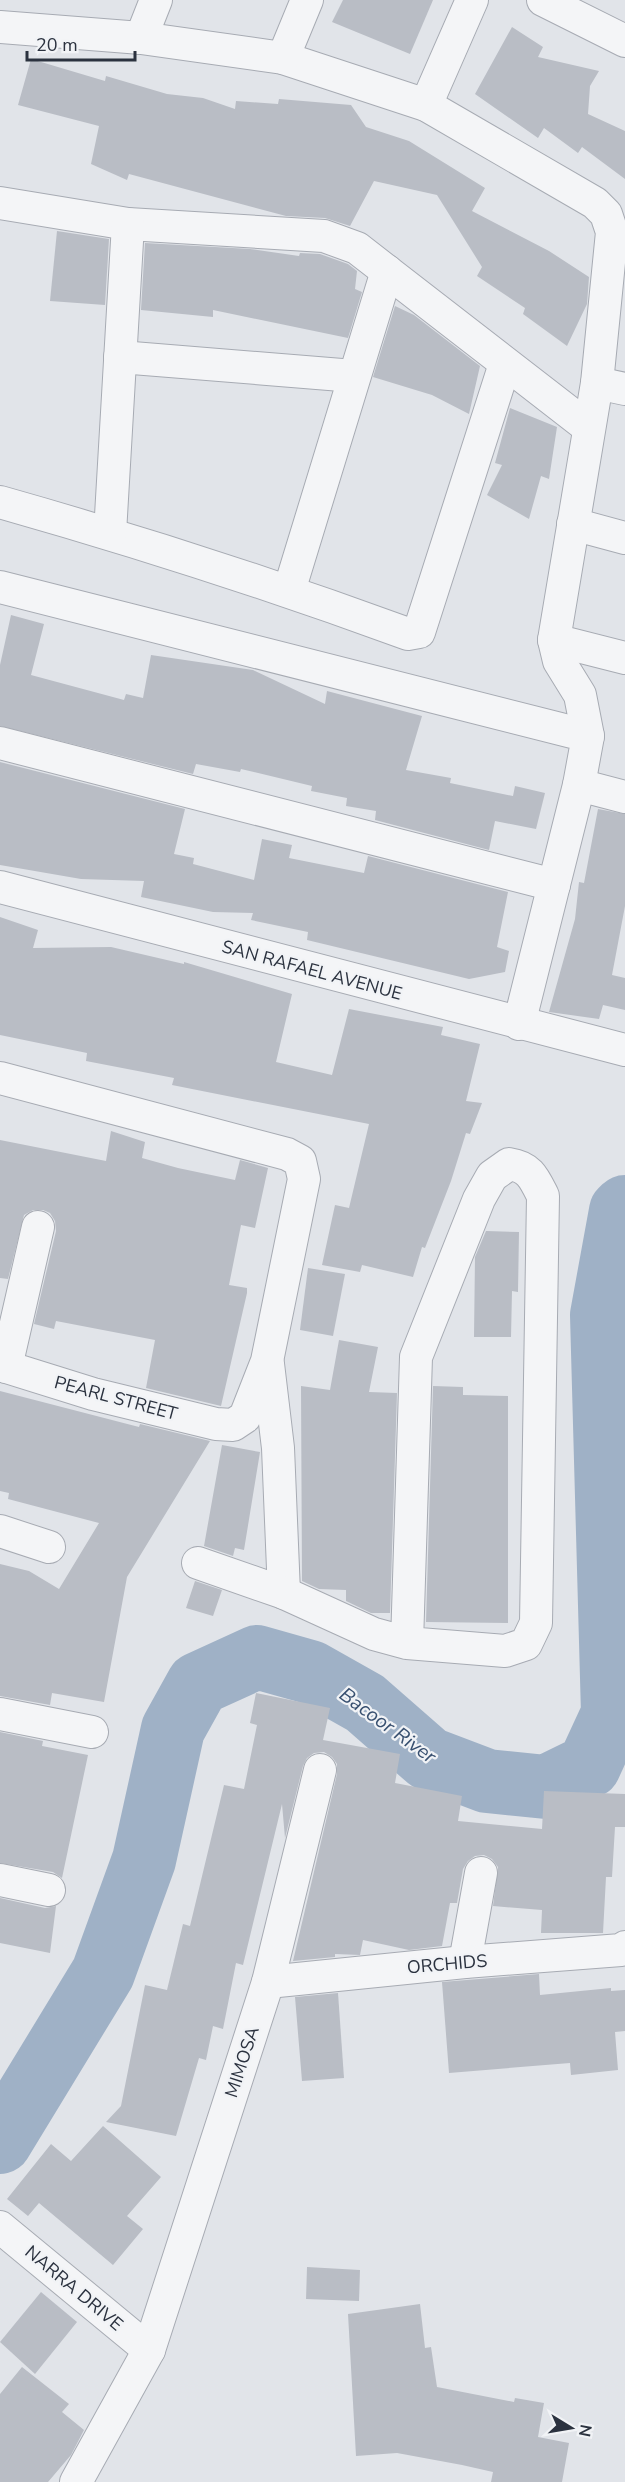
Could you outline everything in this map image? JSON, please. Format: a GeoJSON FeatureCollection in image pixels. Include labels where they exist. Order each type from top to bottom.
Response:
{"type":"FeatureCollection","features":[{"type":"Feature","properties":{"kind":"street"},"geometry":{"type":"LineString","coordinates":[[141,38],[156,0]]}},
{"type":"Feature","properties":{"kind":"street"},"geometry":{"type":"LineString","coordinates":[[283,58],[307,0]]}},
{"type":"Feature","properties":{"kind":"street"},"geometry":{"type":"LineString","coordinates":[[426,105],[472,0]]}},
{"type":"Feature","properties":{"kind":"street"},"geometry":{"type":"LineString","coordinates":[[543,0],[625,41]]}},
{"type":"Feature","properties":{"kind":"street"},"geometry":{"type":"LineString","coordinates":[[0,27],[141,38],[283,58],[426,105],[595,202],[606,214],[612,232],[611,386],[588,427],[554,640],[559,661],[580,694],[588,736],[579,785],[519,1024]]}},
{"type":"Feature","properties":{"kind":"street"},"geometry":{"type":"LineString","coordinates":[[0,203],[128,224],[324,236],[357,248],[588,427]]}},
{"type":"Feature","properties":{"kind":"street"},"geometry":{"type":"LineString","coordinates":[[110,533],[128,224]]}},
{"type":"Feature","properties":{"kind":"street"},"geometry":{"type":"LineString","coordinates":[[289,591],[387,271]]}},
{"type":"Feature","properties":{"kind":"street"},"geometry":{"type":"LineString","coordinates":[[120,357],[354,376]]}},
{"type":"Feature","properties":{"kind":"street"},"geometry":{"type":"LineString","coordinates":[[0,502],[110,533],[289,591],[408,634],[419,632],[505,364]]}},
{"type":"Feature","properties":{"kind":"street"},"geometry":{"type":"LineString","coordinates":[[573,524],[625,538]]}},
{"type":"Feature","properties":{"kind":"street"},"geometry":{"type":"LineString","coordinates":[[0,587],[588,736]]}},
{"type":"Feature","properties":{"kind":"street"},"geometry":{"type":"LineString","coordinates":[[554,640],[625,658]]}},
{"type":"Feature","properties":{"kind":"street"},"geometry":{"type":"LineString","coordinates":[[0,743],[554,885]]}},
{"type":"Feature","properties":{"kind":"street"},"geometry":{"type":"LineString","coordinates":[[579,785],[625,797]]}},
{"type":"Feature","properties":{"kind":"street","name":"SAN RAFAEL AVENUE"},"geometry":{"type":"LineString","coordinates":[[0,888],[625,1050]]}},
{"type":"Feature","properties":{"kind":"street"},"geometry":{"type":"LineString","coordinates":[[0,1078],[287,1154],[300,1161],[304,1179],[267,1360],[278,1448],[285,1593]]}},
{"type":"Feature","properties":{"kind":"street"},"geometry":{"type":"LineString","coordinates":[[198,1563],[285,1593],[374,1634],[407,1643],[506,1651],[526,1644],[536,1623],[543,1196],[532,1174],[523,1166],[509,1164],[492,1176],[479,1199],[416,1357],[407,1643]]}},
{"type":"Feature","properties":{"kind":"street"},"geometry":{"type":"LineString","coordinates":[[3,1366],[38,1227]]}},
{"type":"Feature","properties":{"kind":"street","name":"PEARL STREET"},"geometry":{"type":"LineString","coordinates":[[3,1366],[93,1394],[216,1424],[233,1425],[245,1417],[267,1360]]}},
{"type":"Feature","properties":{"kind":"street"},"geometry":{"type":"LineString","coordinates":[[0,1532],[50,1547]]}},
{"type":"Feature","properties":{"kind":"street"},"geometry":{"type":"LineString","coordinates":[[0,1714],[92,1732]]}},
{"type":"Feature","properties":{"kind":"street","name":"MIMOSA"},"geometry":{"type":"LineString","coordinates":[[76,2482],[149,2350],[268,1982],[320,1770]]}},
{"type":"Feature","properties":{"kind":"street"},"geometry":{"type":"LineString","coordinates":[[465,1962],[481,1873]]}},
{"type":"Feature","properties":{"kind":"street"},"geometry":{"type":"LineString","coordinates":[[0,1880],[49,1890]]}},
{"type":"Feature","properties":{"kind":"street","name":"ORCHIDS"},"geometry":{"type":"LineString","coordinates":[[268,1982],[465,1962],[621,1950],[625,1947]]}},
{"type":"Feature","properties":{"kind":"street","name":"NARRA DRIVE"},"geometry":{"type":"LineString","coordinates":[[0,2227],[149,2350]]}},
{"type":"Feature","properties":{"kind":"building"},"geometry":{"type":"Polygon","coordinates":[[[343,0],[433,0],[410,54],[332,22],[343,0]]]}},
{"type":"Feature","properties":{"kind":"building"},"geometry":{"type":"Polygon","coordinates":[[[512,27],[543,47],[538,57],[599,71],[590,86],[588,114],[625,131],[625,179],[582,147],[578,153],[544,128],[538,138],[475,94],[512,27]]]}},
{"type":"Feature","properties":{"kind":"building"},"geometry":{"type":"Polygon","coordinates":[[[31,59],[105,81],[106,76],[167,94],[203,98],[235,109],[236,101],[278,104],[279,99],[351,105],[366,127],[409,141],[485,188],[472,211],[549,251],[589,277],[587,304],[567,346],[523,314],[525,308],[477,276],[482,267],[437,195],[374,181],[350,226],[325,218],[286,216],[129,174],[127,180],[91,164],[99,126],[18,105],[31,59]]]}},
{"type":"Feature","properties":{"kind":"building"},"geometry":{"type":"Polygon","coordinates":[[[57,231],[109,239],[105,305],[50,301],[57,231]]]}},
{"type":"Feature","properties":{"kind":"building"},"geometry":{"type":"Polygon","coordinates":[[[145,243],[250,249],[299,256],[300,253],[320,254],[348,264],[357,271],[355,289],[362,292],[348,338],[213,310],[213,317],[141,310],[145,243]]]}},
{"type":"Feature","properties":{"kind":"building"},"geometry":{"type":"Polygon","coordinates":[[[395,306],[414,315],[480,366],[469,414],[432,395],[373,377],[395,306]]]}},
{"type":"Feature","properties":{"kind":"building"},"geometry":{"type":"Polygon","coordinates":[[[510,408],[557,427],[549,479],[541,476],[529,519],[487,495],[502,465],[495,463],[510,408]]]}},
{"type":"Feature","properties":{"kind":"building"},"geometry":{"type":"Polygon","coordinates":[[[11,615],[44,624],[31,675],[124,700],[126,694],[143,698],[151,655],[253,670],[325,704],[327,691],[422,716],[406,770],[451,778],[450,783],[513,796],[515,786],[545,793],[536,829],[495,821],[489,850],[375,820],[376,811],[346,806],[347,798],[311,791],[312,786],[241,769],[240,772],[196,764],[193,774],[0,726],[0,665],[11,615]]]}},
{"type":"Feature","properties":{"kind":"building"},"geometry":{"type":"Polygon","coordinates":[[[0,762],[185,809],[174,854],[194,858],[193,864],[254,880],[262,839],[292,845],[289,858],[364,873],[368,856],[508,892],[497,947],[509,951],[505,972],[469,979],[307,940],[308,932],[251,920],[253,913],[213,912],[141,897],[144,881],[81,879],[0,865],[0,762]]]}},
{"type":"Feature","properties":{"kind":"building"},"geometry":{"type":"Polygon","coordinates":[[[598,809],[625,814],[625,906],[612,975],[625,978],[625,1010],[603,1005],[599,1019],[549,1012],[575,919],[579,882],[584,883],[598,809]]]}},
{"type":"Feature","properties":{"kind":"building"},"geometry":{"type":"Polygon","coordinates":[[[0,917],[38,930],[33,948],[111,947],[184,964],[184,962],[292,994],[276,1062],[332,1075],[349,1009],[443,1027],[441,1035],[480,1044],[466,1101],[482,1103],[470,1134],[466,1133],[451,1181],[425,1248],[422,1247],[413,1277],[362,1265],[360,1272],[322,1265],[335,1205],[349,1208],[369,1124],[172,1085],[174,1078],[86,1061],[87,1053],[0,1035],[0,917]]]}},
{"type":"Feature","properties":{"kind":"building"},"geometry":{"type":"Polygon","coordinates":[[[111,1131],[145,1142],[142,1158],[178,1168],[235,1180],[240,1160],[268,1168],[255,1228],[241,1225],[229,1285],[247,1288],[247,1293],[221,1406],[146,1388],[155,1340],[56,1321],[54,1329],[34,1324],[56,1231],[55,1221],[50,1213],[33,1210],[24,1215],[8,1279],[0,1278],[0,1140],[106,1161],[111,1131]]]}},
{"type":"Feature","properties":{"kind":"building"},"geometry":{"type":"Polygon","coordinates":[[[486,1231],[519,1232],[518,1292],[512,1291],[511,1337],[474,1337],[475,1257],[486,1231]]]}},
{"type":"Feature","properties":{"kind":"building"},"geometry":{"type":"Polygon","coordinates":[[[308,1268],[345,1274],[333,1336],[300,1330],[308,1268]]]}},
{"type":"Feature","properties":{"kind":"building"},"geometry":{"type":"Polygon","coordinates":[[[339,1340],[378,1347],[369,1392],[397,1393],[390,1613],[371,1613],[346,1601],[346,1590],[319,1589],[302,1581],[301,1386],[330,1390],[339,1340]]]}},
{"type":"Feature","properties":{"kind":"building"},"geometry":{"type":"Polygon","coordinates":[[[433,1386],[463,1387],[463,1395],[508,1396],[508,1623],[426,1622],[433,1386]]]}},
{"type":"Feature","properties":{"kind":"building"},"geometry":{"type":"Polygon","coordinates":[[[0,1391],[139,1427],[140,1424],[210,1441],[127,1577],[104,1702],[52,1693],[50,1705],[0,1696],[0,1564],[29,1571],[59,1589],[99,1523],[8,1499],[9,1493],[0,1491],[0,1391]]]}},
{"type":"Feature","properties":{"kind":"building"},"geometry":{"type":"Polygon","coordinates":[[[222,1445],[260,1452],[244,1550],[235,1548],[233,1556],[204,1546],[222,1445]]]}},
{"type":"Feature","properties":{"kind":"building"},"geometry":{"type":"Polygon","coordinates":[[[195,1581],[222,1590],[213,1616],[186,1608],[195,1581]]]}},
{"type":"Feature","properties":{"kind":"building"},"geometry":{"type":"Polygon","coordinates":[[[256,1693],[330,1708],[323,1740],[400,1754],[395,1783],[462,1796],[458,1821],[542,1829],[544,1791],[625,1794],[625,1827],[615,1827],[612,1877],[606,1877],[603,1933],[541,1933],[542,1910],[493,1906],[498,1867],[492,1859],[484,1855],[475,1856],[463,1869],[457,1903],[450,1903],[442,1946],[409,1950],[363,1940],[360,1955],[335,1954],[335,1957],[293,1961],[337,1774],[337,1764],[332,1757],[324,1752],[314,1753],[307,1758],[303,1766],[285,1838],[282,1804],[243,1965],[236,1963],[223,2029],[213,2026],[206,2060],[199,2058],[176,2136],[106,2122],[121,2106],[145,1985],[167,1990],[183,1924],[190,1926],[224,1785],[244,1789],[257,1725],[250,1723],[256,1693]]]}},
{"type":"Feature","properties":{"kind":"building"},"geometry":{"type":"Polygon","coordinates":[[[0,1732],[43,1741],[42,1746],[88,1755],[62,1878],[53,1872],[0,1863],[0,1732]]]}},
{"type":"Feature","properties":{"kind":"building"},"geometry":{"type":"Polygon","coordinates":[[[0,1898],[45,1908],[56,1906],[50,1953],[0,1943],[0,1898]]]}},
{"type":"Feature","properties":{"kind":"building"},"geometry":{"type":"Polygon","coordinates":[[[539,1974],[540,1995],[611,1988],[611,1991],[625,1990],[625,2031],[615,2032],[618,2070],[571,2075],[570,2063],[449,2073],[442,1982],[539,1974]]]}},
{"type":"Feature","properties":{"kind":"building"},"geometry":{"type":"Polygon","coordinates":[[[338,1993],[344,2078],[302,2081],[295,1997],[338,1993]]]}},
{"type":"Feature","properties":{"kind":"building"},"geometry":{"type":"Polygon","coordinates":[[[103,2126],[161,2177],[127,2216],[143,2229],[113,2265],[39,2203],[28,2216],[7,2199],[51,2144],[71,2161],[103,2126]]]}},
{"type":"Feature","properties":{"kind":"building"},"geometry":{"type":"Polygon","coordinates":[[[307,2267],[360,2270],[359,2301],[306,2299],[307,2267]]]}},
{"type":"Feature","properties":{"kind":"building"},"geometry":{"type":"Polygon","coordinates":[[[41,2292],[77,2322],[35,2374],[0,2342],[41,2292]]]}},
{"type":"Feature","properties":{"kind":"building"},"geometry":{"type":"Polygon","coordinates":[[[420,2304],[425,2348],[431,2347],[437,2387],[514,2402],[515,2398],[544,2403],[538,2437],[569,2443],[562,2482],[491,2482],[493,2472],[462,2465],[397,2453],[356,2456],[348,2314],[420,2304]]]}},
{"type":"Feature","properties":{"kind":"building"},"geometry":{"type":"Polygon","coordinates":[[[22,2367],[69,2404],[62,2412],[84,2430],[71,2455],[48,2482],[0,2482],[0,2394],[22,2367]]]}},
{"type":"Feature","properties":{"kind":"waterway","name":"Bacoor River"},"geometry":{"type":"LineString","coordinates":[[0,2142],[103,1973],[144,1860],[173,1729],[198,1684],[257,1657],[310,1672],[365,1703],[429,1759],[487,1781],[546,1787],[589,1766],[613,1714],[602,1315],[621,1211],[625,1207]]}}]}
